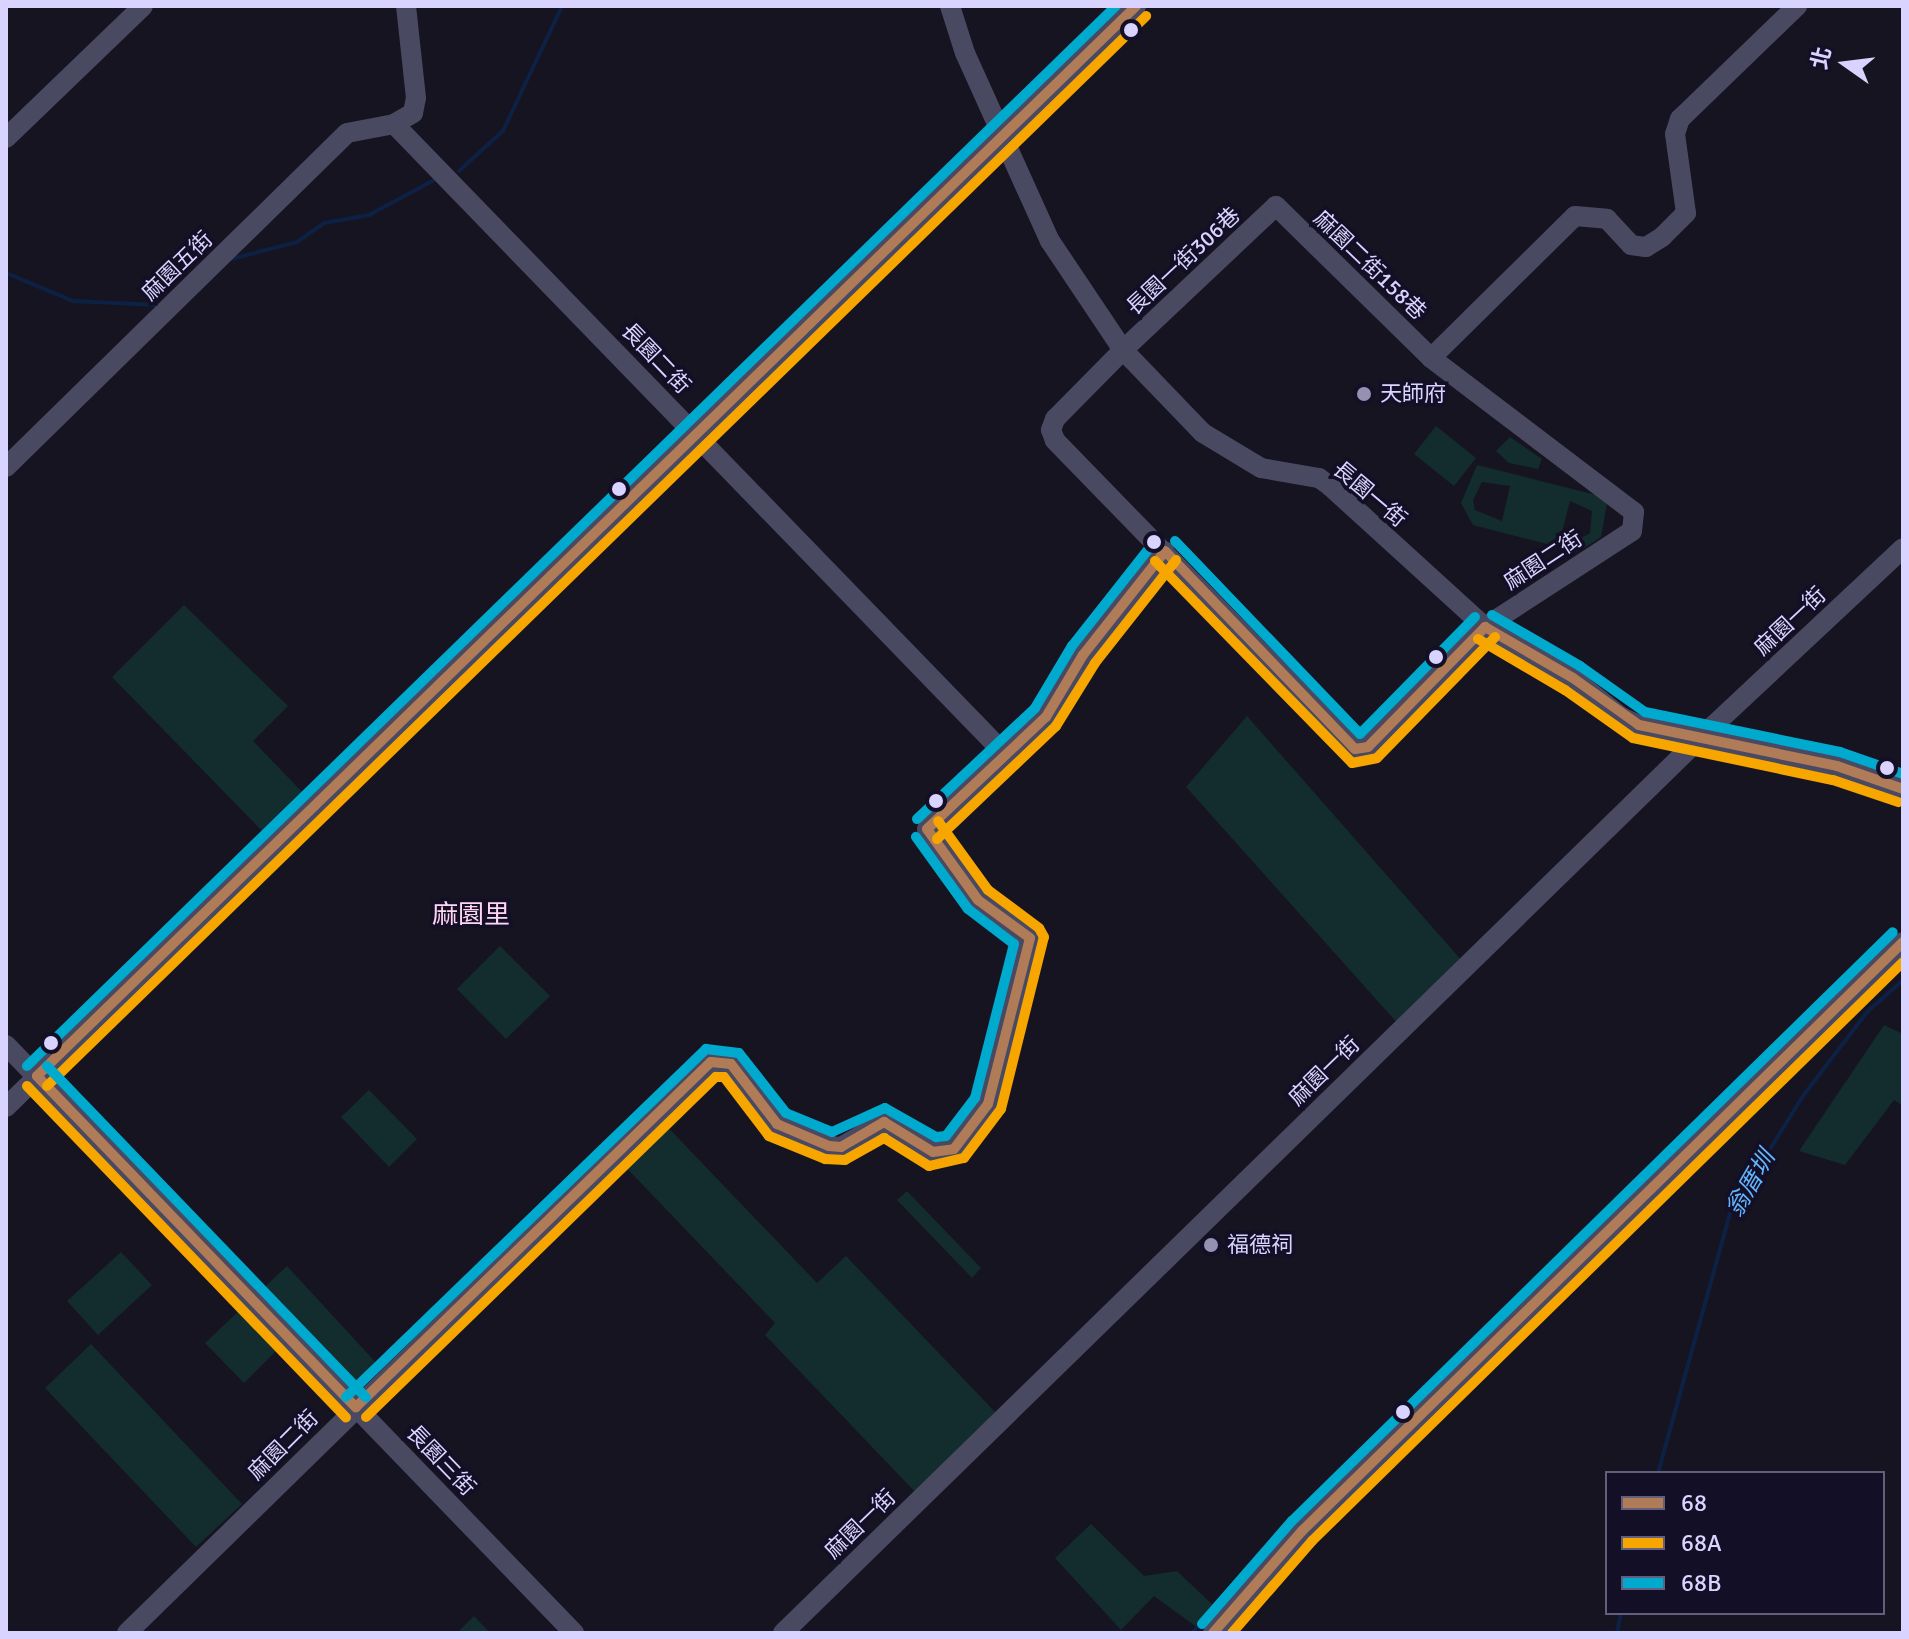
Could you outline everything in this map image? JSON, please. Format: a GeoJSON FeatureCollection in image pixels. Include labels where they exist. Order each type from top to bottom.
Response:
{"type":"FeatureCollection","features":[{"type":"Feature","properties":{"kind":"street"},"geometry":{"type":"LineString","coordinates":[[6,138],[143,6]]}},
{"type":"Feature","properties":{"kind":"street"},"geometry":{"type":"LineString","coordinates":[[394,124],[416,106],[406,6]]}},
{"type":"Feature","properties":{"kind":"street","name":"長園一街"},"geometry":{"type":"LineString","coordinates":[[950,6],[1002,136],[1050,241],[1123,350],[1203,433],[1261,468],[1319,478],[1485,627],[1573,678],[1621,717],[1699,739],[1837,766],[1903,789]]}},
{"type":"Feature","properties":{"kind":"street"},"geometry":{"type":"LineString","coordinates":[[6,1107],[1136,6]]}},
{"type":"Feature","properties":{"kind":"street"},"geometry":{"type":"LineString","coordinates":[[1431,358],[1575,216],[1607,219],[1631,245],[1646,247],[1662,237],[1686,213],[1687,195],[1675,134],[1680,119],[1797,6]]}},
{"type":"Feature","properties":{"kind":"street","name":"長園二街"},"geometry":{"type":"LineString","coordinates":[[394,124],[1006,755]]}},
{"type":"Feature","properties":{"kind":"street","name":"麻園五街"},"geometry":{"type":"LineString","coordinates":[[6,467],[347,133],[394,124]]}},
{"type":"Feature","properties":{"kind":"street","name":"麻園二街158巷"},"geometry":{"type":"LineString","coordinates":[[1276,206],[1431,358]]}},
{"type":"Feature","properties":{"kind":"street","name":"長園一街306巷"},"geometry":{"type":"LineString","coordinates":[[1165,551],[1055,440],[1051,430],[1055,419],[1123,350],[1276,206]]}},
{"type":"Feature","properties":{"kind":"street","name":"麻園二街"},"geometry":{"type":"LineString","coordinates":[[127,1633],[711,1062],[731,1064],[777,1124],[829,1146],[841,1147],[884,1122],[933,1152],[954,1149],[988,1104],[1030,938],[978,900],[927,829],[1046,717],[1083,655],[1165,551],[1355,749],[1368,747],[1485,627],[1632,531],[1634,512],[1431,358]]}},
{"type":"Feature","properties":{"kind":"street","name":"麻園一街"},"geometry":{"type":"LineString","coordinates":[[783,1633],[1699,739],[1903,548]]}},
{"type":"Feature","properties":{"kind":"street"},"geometry":{"type":"LineString","coordinates":[[1213,1633],[1302,1531],[1903,942]]}},
{"type":"Feature","properties":{"kind":"street","name":"長園三街"},"geometry":{"type":"LineString","coordinates":[[6,1045],[574,1633]]}},
{"type":"Feature","properties":{"kind":"green space"},"geometry":{"type":"Polygon","coordinates":[[[1436,426],[1476,458],[1454,486],[1414,454],[1436,426]]]}},
{"type":"Feature","properties":{"kind":"green space"},"geometry":{"type":"Polygon","coordinates":[[[1510,437],[1542,459],[1538,469],[1509,463],[1496,451],[1510,437]]]}},
{"type":"Feature","properties":{"kind":"green space"},"geometry":{"type":"Polygon","coordinates":[[[1477,465],[1608,498],[1601,537],[1578,552],[1473,525],[1461,503],[1477,465]],[[1482,482],[1473,500],[1475,510],[1502,521],[1510,486],[1482,482]],[[1570,501],[1561,536],[1578,540],[1590,533],[1592,511],[1570,501]]]}},
{"type":"Feature","properties":{"kind":"green space"},"geometry":{"type":"Polygon","coordinates":[[[184,605],[288,706],[253,741],[308,798],[268,837],[112,677],[184,605]]]}},
{"type":"Feature","properties":{"kind":"green space"},"geometry":{"type":"Polygon","coordinates":[[[1247,716],[1463,962],[1399,1025],[1186,787],[1247,716]]]}},
{"type":"Feature","properties":{"kind":"green space"},"geometry":{"type":"Polygon","coordinates":[[[500,946],[550,996],[506,1039],[457,989],[500,946]]]}},
{"type":"Feature","properties":{"kind":"green space"},"geometry":{"type":"Polygon","coordinates":[[[1884,1025],[1903,1034],[1903,1106],[1894,1100],[1845,1165],[1799,1151],[1884,1025]]]}},
{"type":"Feature","properties":{"kind":"green space"},"geometry":{"type":"Polygon","coordinates":[[[369,1090],[417,1139],[389,1167],[341,1117],[369,1090]]]}},
{"type":"Feature","properties":{"kind":"green space"},"geometry":{"type":"Polygon","coordinates":[[[658,1117],[817,1283],[846,1256],[999,1416],[918,1495],[765,1335],[775,1323],[617,1158],[658,1117]]]}},
{"type":"Feature","properties":{"kind":"green space"},"geometry":{"type":"Polygon","coordinates":[[[907,1191],[981,1268],[972,1278],[897,1200],[907,1191]]]}},
{"type":"Feature","properties":{"kind":"green space"},"geometry":{"type":"Polygon","coordinates":[[[121,1252],[152,1285],[98,1335],[67,1301],[121,1252]]]}},
{"type":"Feature","properties":{"kind":"green space"},"geometry":{"type":"Polygon","coordinates":[[[287,1266],[380,1367],[350,1395],[256,1295],[287,1266]]]}},
{"type":"Feature","properties":{"kind":"green space"},"geometry":{"type":"Polygon","coordinates":[[[245,1305],[282,1345],[244,1383],[205,1343],[245,1305]]]}},
{"type":"Feature","properties":{"kind":"green space"},"geometry":{"type":"Polygon","coordinates":[[[91,1344],[242,1504],[196,1547],[45,1388],[91,1344]]]}},
{"type":"Feature","properties":{"kind":"green space"},"geometry":{"type":"Polygon","coordinates":[[[1091,1524],[1144,1576],[1177,1571],[1215,1607],[1198,1628],[1154,1596],[1121,1630],[1055,1558],[1091,1524]]]}},
{"type":"Feature","properties":{"kind":"green space"},"geometry":{"type":"Polygon","coordinates":[[[474,1616],[490,1633],[457,1633],[474,1616]]]}},
{"type":"Feature","properties":{"kind":"waterway"},"geometry":{"type":"LineString","coordinates":[[459,171],[503,131],[562,6]]}},
{"type":"Feature","properties":{"kind":"waterway"},"geometry":{"type":"LineString","coordinates":[[231,259],[297,242],[324,223],[369,215],[434,180]]}},
{"type":"Feature","properties":{"kind":"waterway"},"geometry":{"type":"LineString","coordinates":[[6,273],[73,301],[157,305]]}},
{"type":"Feature","properties":{"kind":"waterway"},"geometry":{"type":"LineString","coordinates":[[1577,1240],[1871,959]]}},
{"type":"Feature","properties":{"kind":"waterway","name":"翁厝圳"},"geometry":{"type":"LineString","coordinates":[[1659,1471],[1730,1214],[1803,1096],[1867,1012],[1903,980]]}},
{"type":"Feature","properties":{"kind":"waterway"},"geometry":{"type":"LineString","coordinates":[[1426,1387],[1560,1257]]}},
{"type":"Feature","properties":{"kind":"waterway"},"geometry":{"type":"LineString","coordinates":[[1192,1633],[1289,1523],[1409,1404]]}},
{"type":"Feature","properties":{"kind":"waterway","name":"翁厝圳"},"geometry":{"type":"LineString","coordinates":[[1617,1633],[1621,1615]]}},
{"type":"Feature","properties":{"kind":"transit line","name":"68B"},"geometry":{"type":"LineString","coordinates":[[27,1066],[1116,6]]}},
{"type":"Feature","properties":{"kind":"transit line","name":"68"},"geometry":{"type":"LineString","coordinates":[[37,1076],[1136,6]]}},
{"type":"Feature","properties":{"kind":"transit line","name":"68A"},"geometry":{"type":"LineString","coordinates":[[47,1086],[1146,16]]}},
{"type":"Feature","properties":{"kind":"transit line","name":"68B"},"geometry":{"type":"LineString","coordinates":[[1175,541],[1360,734],[1475,617]]}},
{"type":"Feature","properties":{"kind":"transit line","name":"68B"},"geometry":{"type":"LineString","coordinates":[[917,819],[1035,708],[1072,646],[1154,542]]}},
{"type":"Feature","properties":{"kind":"transit line","name":"68"},"geometry":{"type":"LineString","coordinates":[[1165,551],[1355,749],[1368,747],[1485,627]]}},
{"type":"Feature","properties":{"kind":"transit line","name":"68"},"geometry":{"type":"LineString","coordinates":[[927,829],[1046,717],[1083,655],[1165,551]]}},
{"type":"Feature","properties":{"kind":"transit line","name":"68A"},"geometry":{"type":"LineString","coordinates":[[937,839],[1056,726],[1095,663],[1176,560]]}},
{"type":"Feature","properties":{"kind":"transit line","name":"68A"},"geometry":{"type":"LineString","coordinates":[[1155,561],[1352,763],[1377,758],[1495,637]]}},
{"type":"Feature","properties":{"kind":"transit line","name":"68B"},"geometry":{"type":"LineString","coordinates":[[1492,615],[1580,666],[1645,712],[1840,752],[1903,774]]}},
{"type":"Feature","properties":{"kind":"transit line","name":"68"},"geometry":{"type":"LineString","coordinates":[[1485,627],[1573,678],[1639,725],[1837,766],[1903,789]]}},
{"type":"Feature","properties":{"kind":"transit line","name":"68A"},"geometry":{"type":"LineString","coordinates":[[1478,639],[1565,690],[1633,738],[1833,780],[1898,802]]}},
{"type":"Feature","properties":{"kind":"transit line","name":"68A"},"geometry":{"type":"LineString","coordinates":[[366,1417],[716,1077],[724,1077],[769,1136],[825,1159],[845,1160],[884,1138],[929,1166],[964,1158],[1001,1109],[1044,937],[1039,928],[988,890],[938,821]]}},
{"type":"Feature","properties":{"kind":"transit line","name":"68"},"geometry":{"type":"LineString","coordinates":[[356,1407],[711,1062],[731,1064],[777,1124],[829,1146],[841,1147],[884,1122],[933,1152],[954,1149],[988,1104],[1030,938],[978,900],[927,829]]}},
{"type":"Feature","properties":{"kind":"transit line","name":"68B"},"geometry":{"type":"LineString","coordinates":[[346,1397],[706,1049],[739,1053],[786,1113],[832,1132],[885,1108],[936,1137],[946,1136],[975,1098],[1014,944],[968,909],[916,837]]}},
{"type":"Feature","properties":{"kind":"transit line","name":"68B"},"geometry":{"type":"LineString","coordinates":[[1202,1624],[1292,1521],[1893,932]]}},
{"type":"Feature","properties":{"kind":"transit line","name":"68"},"geometry":{"type":"LineString","coordinates":[[1213,1633],[1302,1531],[1903,942]]}},
{"type":"Feature","properties":{"kind":"transit line","name":"68A"},"geometry":{"type":"LineString","coordinates":[[1232,1633],[1312,1541],[1903,962]]}},
{"type":"Feature","properties":{"kind":"transit line","name":"68B"},"geometry":{"type":"LineString","coordinates":[[47,1066],[366,1397]]}},
{"type":"Feature","properties":{"kind":"transit line","name":"68"},"geometry":{"type":"LineString","coordinates":[[37,1076],[356,1407]]}},
{"type":"Feature","properties":{"kind":"transit line","name":"68A"},"geometry":{"type":"LineString","coordinates":[[27,1086],[346,1417]]}},
{"type":"Feature","properties":{"kind":"place","name":"天師府"},"geometry":{"type":"Point","coordinates":[1364,394]}},
{"type":"Feature","properties":{"kind":"place","name":"福德祠"},"geometry":{"type":"Point","coordinates":[1211,1245]}},
{"type":"Feature","properties":{"kind":"district","name":"麻園里"},"geometry":{"type":"Point","coordinates":[471,916]}}]}
